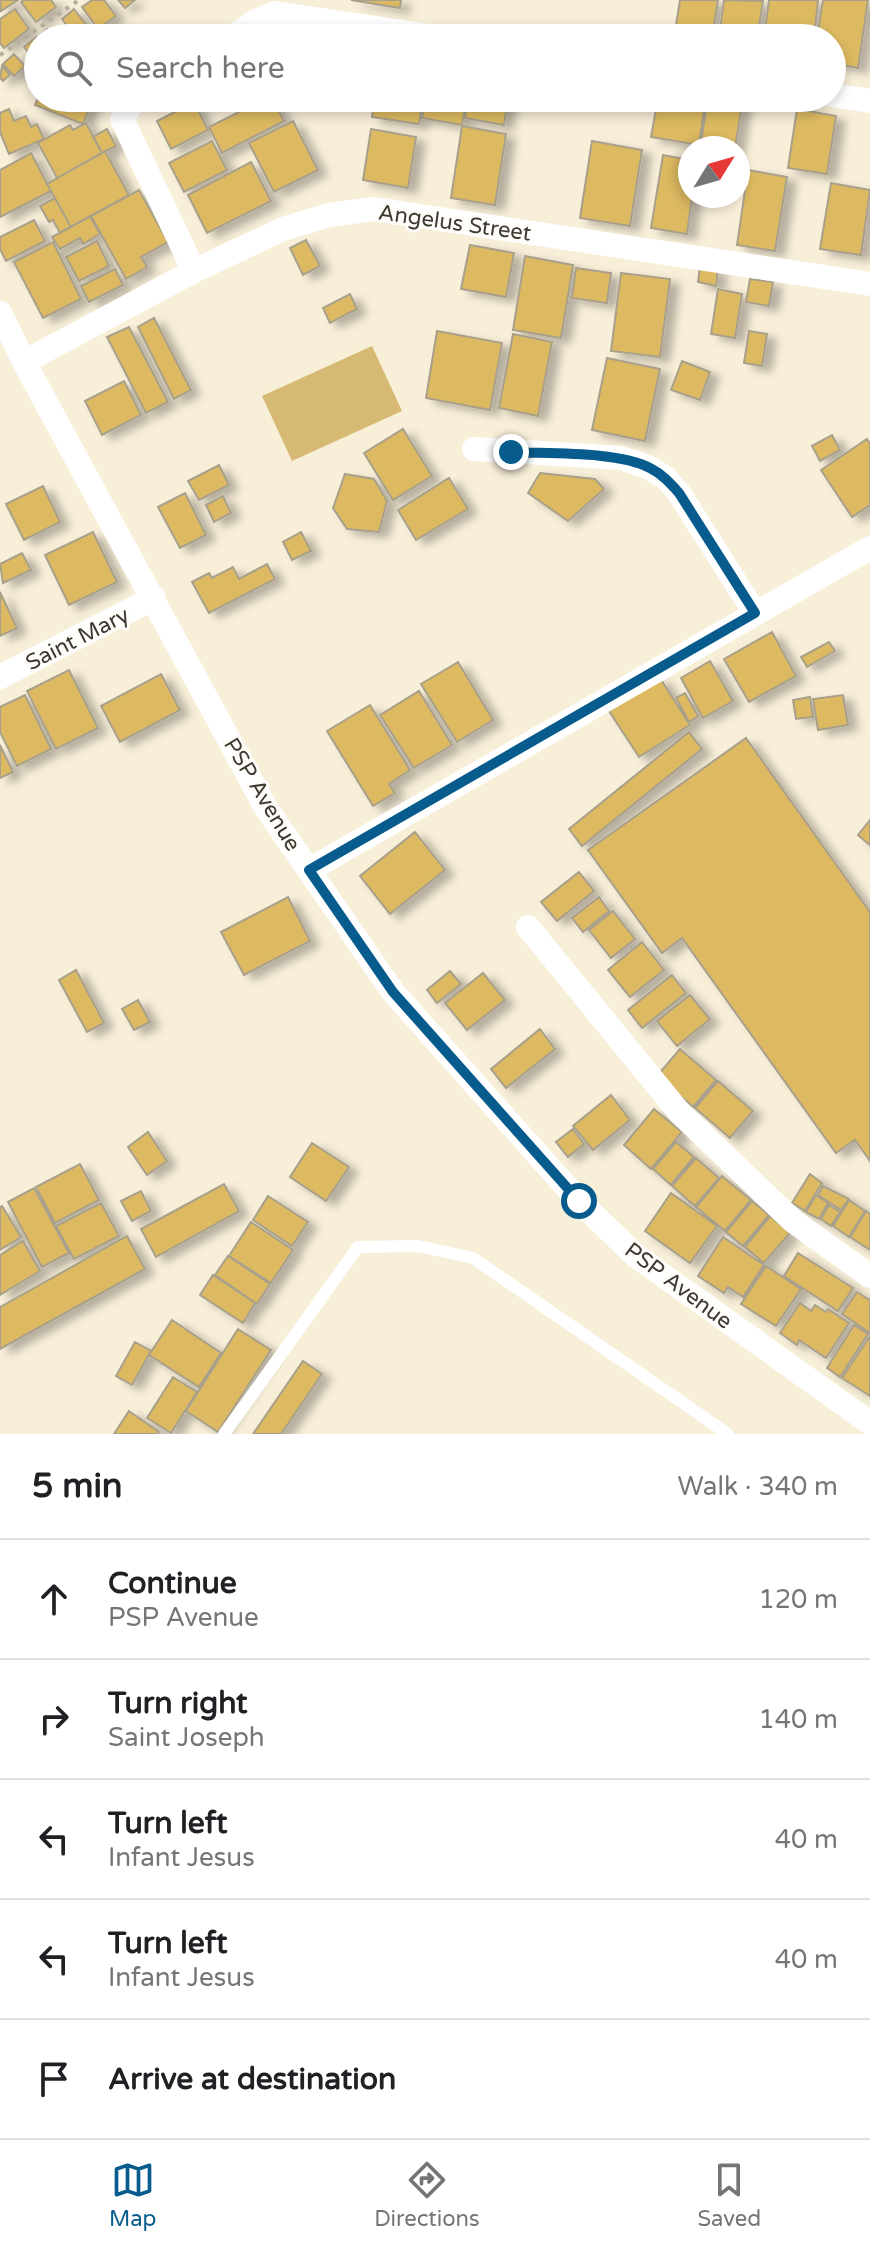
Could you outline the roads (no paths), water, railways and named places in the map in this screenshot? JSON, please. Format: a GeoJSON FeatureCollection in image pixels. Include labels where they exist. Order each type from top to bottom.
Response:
{"type":"FeatureCollection","features":[{"type":"Feature","properties":{"kind":"street"},"geometry":{"type":"LineString","coordinates":[[251,24],[275,13],[349,24]]}},
{"type":"Feature","properties":{"kind":"street"},"geometry":{"type":"LineString","coordinates":[[846,97],[870,101]]}},
{"type":"Feature","properties":{"kind":"street"},"geometry":{"type":"LineString","coordinates":[[127,112],[122,119],[194,271]]}},
{"type":"Feature","properties":{"kind":"street","name":"Angelus Street"},"geometry":{"type":"LineString","coordinates":[[24,362],[194,271],[283,229],[329,215],[374,209],[870,284]]}},
{"type":"Feature","properties":{"kind":"street","name":"PSP Avenue"},"geometry":{"type":"LineString","coordinates":[[0,313],[266,808],[393,992],[579,1201],[636,1256],[870,1423]]}},
{"type":"Feature","properties":{"kind":"street"},"geometry":{"type":"LineString","coordinates":[[474,449],[621,458],[648,467],[666,478],[679,493],[755,613]]}},
{"type":"Feature","properties":{"kind":"street"},"geometry":{"type":"LineString","coordinates":[[309,870],[870,548]]}},
{"type":"Feature","properties":{"kind":"street","name":"Saint Mary"},"geometry":{"type":"LineString","coordinates":[[0,677],[154,598]]}},
{"type":"Feature","properties":{"kind":"street"},"geometry":{"type":"LineString","coordinates":[[528,927],[679,1112],[793,1221],[870,1276]]}},
{"type":"Feature","properties":{"kind":"lane"},"geometry":{"type":"LineString","coordinates":[[224,1434],[358,1247],[418,1246],[473,1258],[728,1434]]}}]}
